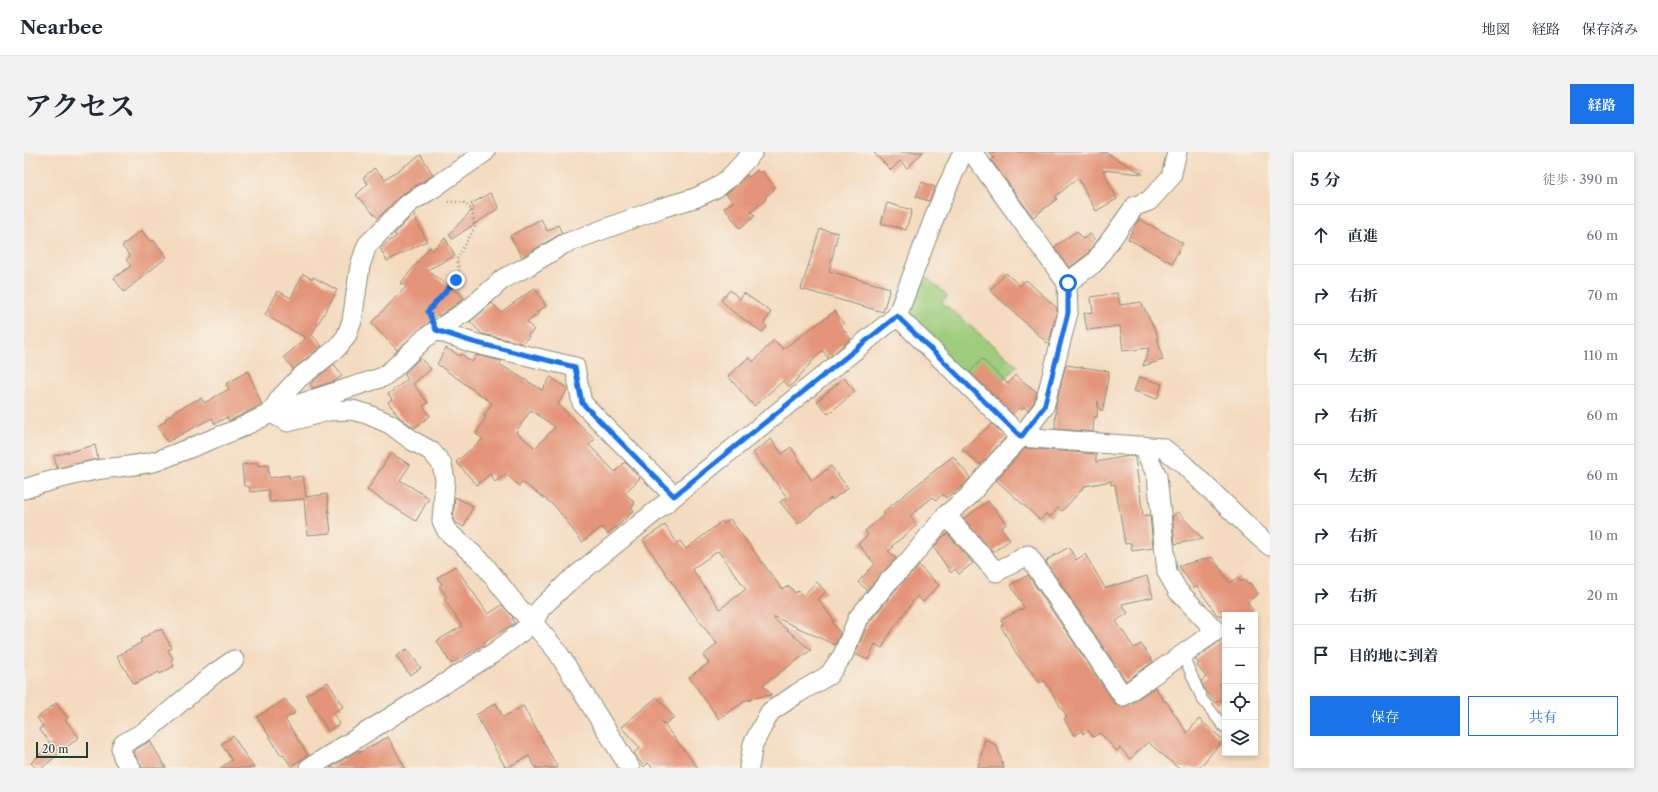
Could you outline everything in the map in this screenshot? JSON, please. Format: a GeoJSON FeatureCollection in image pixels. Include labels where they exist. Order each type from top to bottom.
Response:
{"type":"FeatureCollection","features":[{"type":"Feature","properties":{"kind":"street"},"geometry":{"type":"LineString","coordinates":[[271,413],[280,398],[299,378],[336,349],[346,337],[352,321],[360,266],[367,245],[409,203],[485,152]]}},
{"type":"Feature","properties":{"kind":"street"},"geometry":{"type":"LineString","coordinates":[[24,489],[61,477],[97,470],[142,465],[156,461],[238,429],[271,413],[383,377],[393,370],[425,338],[468,310],[503,280],[564,244],[661,208],[695,198],[716,188],[729,178],[753,152]]}},
{"type":"Feature","properties":{"kind":"street"},"geometry":{"type":"LineString","coordinates":[[310,768],[495,652],[533,622],[541,608],[567,583],[897,316],[938,208],[963,152]]}},
{"type":"Feature","properties":{"kind":"street"},"geometry":{"type":"LineString","coordinates":[[749,768],[753,744],[770,712],[798,693],[829,675],[843,655],[858,618],[888,582],[907,564],[946,515],[968,496],[1021,437],[1044,407],[1068,313],[1068,283],[972,152]]}},
{"type":"Feature","properties":{"kind":"street"},"geometry":{"type":"LineString","coordinates":[[1068,283],[1094,263],[1135,206],[1149,201],[1171,177],[1177,152]]}},
{"type":"Feature","properties":{"kind":"street"},"geometry":{"type":"LineString","coordinates":[[897,316],[1021,437],[1163,448],[1181,462],[1256,535],[1270,546]]}},
{"type":"Feature","properties":{"kind":"street"},"geometry":{"type":"LineString","coordinates":[[436,330],[473,342],[575,367],[582,403],[674,496]]}},
{"type":"Feature","properties":{"kind":"street"},"geometry":{"type":"LineString","coordinates":[[271,413],[288,422],[328,411],[352,410],[367,414],[390,424],[413,441],[431,451],[442,464],[445,480],[442,521],[446,532],[482,562],[516,605],[533,622],[556,651],[630,768]]}},
{"type":"Feature","properties":{"kind":"street"},"geometry":{"type":"LineString","coordinates":[[946,515],[996,572],[1028,555],[1123,696],[1216,631],[1178,591],[1167,572],[1157,476],[1143,446]]}},
{"type":"Feature","properties":{"kind":"street"},"geometry":{"type":"LineString","coordinates":[[131,768],[123,757],[121,748],[123,744],[149,729],[215,673],[234,660]]}},
{"type":"Feature","properties":{"kind":"lane"},"geometry":{"type":"LineString","coordinates":[[1182,655],[1202,699],[1222,724]]}},
{"type":"Feature","properties":{"kind":"path"},"geometry":{"type":"LineString","coordinates":[[436,330],[428,311],[456,280],[459,270],[457,259],[475,227],[472,210],[463,202],[440,202]]}},
{"type":"Feature","properties":{"kind":"green space"},"geometry":{"type":"Polygon","coordinates":[[[927,278],[948,296],[942,302],[1017,366],[987,397],[909,321],[906,308],[927,278]]]}},
{"type":"Feature","properties":{"kind":"building"},"geometry":{"type":"Polygon","coordinates":[[[873,152],[923,152],[907,168],[900,161],[891,170],[873,152]]]}},
{"type":"Feature","properties":{"kind":"building"},"geometry":{"type":"Polygon","coordinates":[[[989,152],[1105,152],[1143,174],[1103,170],[1117,199],[1096,211],[1078,178],[1055,197],[1057,199],[1033,217],[991,160],[994,158],[989,152]]]}},
{"type":"Feature","properties":{"kind":"building"},"geometry":{"type":"Polygon","coordinates":[[[421,155],[433,175],[401,195],[378,218],[356,195],[368,184],[363,178],[374,168],[385,179],[421,155]]]}},
{"type":"Feature","properties":{"kind":"building"},"geometry":{"type":"Polygon","coordinates":[[[757,170],[759,173],[762,171],[775,187],[773,189],[774,190],[765,197],[766,199],[751,212],[755,216],[740,228],[724,208],[733,202],[726,194],[747,175],[749,177],[757,170]]]}},
{"type":"Feature","properties":{"kind":"building"},"geometry":{"type":"Polygon","coordinates":[[[922,182],[935,187],[929,201],[916,197],[922,182]]]}},
{"type":"Feature","properties":{"kind":"building"},"geometry":{"type":"Polygon","coordinates":[[[490,193],[499,208],[452,239],[449,234],[474,208],[471,204],[490,193]]]}},
{"type":"Feature","properties":{"kind":"building"},"geometry":{"type":"Polygon","coordinates":[[[887,203],[912,210],[906,230],[881,223],[887,203]]]}},
{"type":"Feature","properties":{"kind":"building"},"geometry":{"type":"Polygon","coordinates":[[[413,214],[427,241],[387,261],[380,248],[397,236],[394,234],[413,214]]]}},
{"type":"Feature","properties":{"kind":"building"},"geometry":{"type":"Polygon","coordinates":[[[541,219],[547,231],[558,225],[562,233],[522,257],[510,236],[541,219]]]}},
{"type":"Feature","properties":{"kind":"building"},"geometry":{"type":"Polygon","coordinates":[[[1139,219],[1183,243],[1172,263],[1128,239],[1139,219]]]}},
{"type":"Feature","properties":{"kind":"building"},"geometry":{"type":"Polygon","coordinates":[[[820,229],[838,233],[829,271],[890,288],[883,312],[801,289],[820,229]]]}},
{"type":"Feature","properties":{"kind":"building"},"geometry":{"type":"Polygon","coordinates":[[[141,230],[151,242],[153,240],[167,257],[124,292],[114,278],[131,266],[126,260],[130,256],[122,246],[141,230]]]}},
{"type":"Feature","properties":{"kind":"building"},"geometry":{"type":"Polygon","coordinates":[[[1077,231],[1083,239],[1090,234],[1096,241],[1086,255],[1069,268],[1054,247],[1077,231]]]}},
{"type":"Feature","properties":{"kind":"building"},"geometry":{"type":"Polygon","coordinates":[[[445,238],[455,256],[427,270],[456,292],[458,291],[464,299],[439,316],[438,314],[397,350],[371,323],[406,287],[402,283],[400,284],[430,247],[432,251],[445,238]]]}},
{"type":"Feature","properties":{"kind":"building"},"geometry":{"type":"Polygon","coordinates":[[[1006,273],[1020,286],[1026,280],[1057,308],[1050,340],[1047,343],[990,290],[1006,273]]]}},
{"type":"Feature","properties":{"kind":"building"},"geometry":{"type":"Polygon","coordinates":[[[303,274],[312,279],[313,277],[337,290],[312,335],[322,346],[293,369],[284,357],[306,338],[265,315],[278,291],[291,298],[303,274]]]}},
{"type":"Feature","properties":{"kind":"building"},"geometry":{"type":"Polygon","coordinates":[[[535,288],[546,306],[537,312],[538,314],[527,322],[534,330],[522,343],[482,334],[470,322],[492,303],[501,312],[535,288]]]}},
{"type":"Feature","properties":{"kind":"building"},"geometry":{"type":"Polygon","coordinates":[[[730,290],[740,299],[744,293],[771,312],[764,323],[767,327],[762,332],[732,311],[721,300],[730,290]]]}},
{"type":"Feature","properties":{"kind":"building"},"geometry":{"type":"Polygon","coordinates":[[[1117,293],[1120,305],[1141,302],[1158,336],[1163,360],[1143,366],[1149,348],[1123,351],[1120,326],[1087,330],[1084,313],[1093,312],[1091,297],[1117,293]]]}},
{"type":"Feature","properties":{"kind":"building"},"geometry":{"type":"Polygon","coordinates":[[[835,311],[844,324],[841,326],[851,339],[828,358],[822,350],[790,387],[783,381],[754,406],[728,376],[749,357],[753,362],[774,340],[783,349],[835,311]]]}},
{"type":"Feature","properties":{"kind":"building"},"geometry":{"type":"Polygon","coordinates":[[[446,348],[460,356],[461,354],[472,362],[476,355],[502,361],[499,364],[542,390],[551,377],[568,389],[558,404],[595,439],[589,445],[615,472],[625,462],[640,478],[625,493],[635,503],[631,508],[634,510],[608,534],[602,527],[582,542],[555,506],[522,482],[519,486],[506,474],[495,482],[490,474],[477,485],[456,462],[483,439],[476,434],[492,403],[437,364],[446,348]],[[531,410],[516,432],[535,448],[555,427],[531,410]]]}},
{"type":"Feature","properties":{"kind":"building"},"geometry":{"type":"Polygon","coordinates":[[[420,358],[431,369],[413,384],[428,403],[423,406],[430,416],[414,428],[399,417],[388,402],[392,399],[388,394],[408,379],[404,374],[420,358]]]}},
{"type":"Feature","properties":{"kind":"building"},"geometry":{"type":"Polygon","coordinates":[[[982,359],[1008,384],[1015,375],[1037,392],[1034,402],[1028,410],[1024,407],[1022,410],[1018,408],[1013,414],[970,372],[982,359]]]}},
{"type":"Feature","properties":{"kind":"building"},"geometry":{"type":"Polygon","coordinates":[[[334,364],[342,376],[335,381],[313,388],[310,384],[334,364]]]}},
{"type":"Feature","properties":{"kind":"building"},"geometry":{"type":"Polygon","coordinates":[[[1066,365],[1109,371],[1103,410],[1100,410],[1098,401],[1097,417],[1094,417],[1093,432],[1055,429],[1056,404],[1066,365]]]}},
{"type":"Feature","properties":{"kind":"building"},"geometry":{"type":"Polygon","coordinates":[[[248,371],[262,405],[229,421],[227,417],[215,424],[212,418],[167,442],[158,426],[166,421],[165,419],[174,414],[173,412],[201,398],[204,403],[229,389],[226,384],[248,371]]]}},
{"type":"Feature","properties":{"kind":"building"},"geometry":{"type":"Polygon","coordinates":[[[1139,377],[1162,384],[1157,399],[1134,391],[1139,377]]]}},
{"type":"Feature","properties":{"kind":"building"},"geometry":{"type":"Polygon","coordinates":[[[844,378],[855,392],[828,414],[817,401],[844,378]]]}},
{"type":"Feature","properties":{"kind":"building"},"geometry":{"type":"Polygon","coordinates":[[[992,424],[1006,437],[980,465],[962,449],[992,424]]]}},
{"type":"Feature","properties":{"kind":"building"},"geometry":{"type":"Polygon","coordinates":[[[771,439],[782,454],[791,447],[812,481],[831,466],[848,488],[832,500],[831,498],[798,524],[780,502],[787,497],[753,453],[771,439]]]}},
{"type":"Feature","properties":{"kind":"building"},"geometry":{"type":"Polygon","coordinates":[[[95,445],[98,459],[57,468],[54,456],[95,445]]]}},
{"type":"Feature","properties":{"kind":"building"},"geometry":{"type":"Polygon","coordinates":[[[1025,448],[1096,454],[1096,462],[1129,456],[1135,457],[1143,516],[1150,515],[1153,548],[1132,551],[1131,543],[1125,544],[1115,484],[1111,485],[1111,481],[1085,486],[1062,511],[1058,508],[1050,517],[1046,514],[1040,520],[996,480],[1025,448]]]}},
{"type":"Feature","properties":{"kind":"building"},"geometry":{"type":"Polygon","coordinates":[[[391,453],[410,465],[400,480],[429,498],[416,521],[367,490],[391,453]]]}},
{"type":"Feature","properties":{"kind":"building"},"geometry":{"type":"Polygon","coordinates":[[[953,456],[970,478],[964,485],[946,498],[943,494],[936,500],[933,497],[910,516],[917,525],[888,551],[896,558],[867,590],[858,582],[875,564],[858,544],[868,535],[865,531],[885,514],[883,512],[953,456]]]}},
{"type":"Feature","properties":{"kind":"building"},"geometry":{"type":"Polygon","coordinates":[[[258,463],[258,466],[268,465],[269,478],[289,475],[289,478],[303,476],[306,497],[327,494],[331,533],[307,535],[304,499],[270,502],[268,490],[250,492],[249,486],[244,486],[242,465],[258,463]]]}},
{"type":"Feature","properties":{"kind":"building"},"geometry":{"type":"Polygon","coordinates":[[[455,497],[473,506],[464,527],[455,522],[453,519],[455,497]]]}},
{"type":"Feature","properties":{"kind":"building"},"geometry":{"type":"Polygon","coordinates":[[[988,501],[1006,524],[1001,528],[1010,540],[993,552],[964,519],[988,501]]]}},
{"type":"Feature","properties":{"kind":"building"},"geometry":{"type":"Polygon","coordinates":[[[1178,512],[1203,539],[1175,544],[1172,517],[1178,512]]]}},
{"type":"Feature","properties":{"kind":"building"},"geometry":{"type":"Polygon","coordinates":[[[730,519],[782,589],[789,586],[795,593],[798,591],[802,596],[817,582],[826,592],[818,599],[834,621],[832,622],[840,633],[835,645],[775,617],[774,619],[811,650],[763,685],[772,695],[752,698],[749,701],[748,699],[719,719],[689,677],[709,663],[703,656],[717,644],[691,610],[643,540],[665,525],[677,543],[680,541],[686,549],[722,521],[724,524],[730,519]],[[718,551],[692,569],[720,609],[746,589],[718,551]]]}},
{"type":"Feature","properties":{"kind":"building"},"geometry":{"type":"Polygon","coordinates":[[[948,534],[973,563],[959,574],[955,569],[951,573],[934,548],[941,538],[948,534]]]}},
{"type":"Feature","properties":{"kind":"building"},"geometry":{"type":"Polygon","coordinates":[[[1069,547],[1076,560],[1085,554],[1105,588],[1147,576],[1153,597],[1122,604],[1128,613],[1116,621],[1134,648],[1141,644],[1153,662],[1126,681],[1046,562],[1048,559],[1069,547]]]}},
{"type":"Feature","properties":{"kind":"building"},"geometry":{"type":"Polygon","coordinates":[[[1212,557],[1230,583],[1238,577],[1241,582],[1244,580],[1247,584],[1250,583],[1258,594],[1247,602],[1253,610],[1250,612],[1222,612],[1222,615],[1217,615],[1197,586],[1194,588],[1179,566],[1212,557]]]}},
{"type":"Feature","properties":{"kind":"building"},"geometry":{"type":"Polygon","coordinates":[[[455,566],[488,614],[502,605],[513,617],[512,618],[515,623],[484,642],[485,644],[451,664],[437,641],[462,626],[444,599],[447,597],[439,586],[442,584],[437,578],[455,566]]]}},
{"type":"Feature","properties":{"kind":"building"},"geometry":{"type":"Polygon","coordinates":[[[919,566],[939,585],[923,602],[917,596],[889,635],[882,648],[875,644],[868,660],[855,654],[868,624],[896,589],[919,566]]]}},
{"type":"Feature","properties":{"kind":"building"},"geometry":{"type":"Polygon","coordinates":[[[1028,575],[1118,706],[1123,707],[1129,705],[1155,687],[1187,733],[1199,719],[1222,739],[1222,741],[1199,768],[1178,768],[1148,742],[1130,759],[1120,748],[1117,751],[1100,733],[1093,737],[1088,730],[1083,734],[1082,731],[1074,736],[1064,719],[1067,717],[1044,680],[1040,683],[1016,653],[1001,626],[1003,624],[1001,620],[1024,608],[1011,585],[1028,575]]]}},
{"type":"Feature","properties":{"kind":"building"},"geometry":{"type":"Polygon","coordinates":[[[157,629],[158,631],[161,629],[172,648],[168,650],[173,659],[171,660],[174,666],[160,674],[159,672],[134,684],[117,656],[142,642],[140,640],[157,629]]]}},
{"type":"Feature","properties":{"kind":"building"},"geometry":{"type":"Polygon","coordinates":[[[1222,639],[1222,682],[1219,684],[1222,689],[1222,699],[1215,703],[1205,690],[1201,681],[1206,677],[1197,665],[1199,664],[1195,659],[1222,639]]]}},
{"type":"Feature","properties":{"kind":"building"},"geometry":{"type":"Polygon","coordinates":[[[407,649],[421,668],[410,675],[396,656],[407,649]]]}},
{"type":"Feature","properties":{"kind":"building"},"geometry":{"type":"Polygon","coordinates":[[[328,682],[343,707],[333,713],[340,724],[328,731],[306,695],[328,682]]]}},
{"type":"Feature","properties":{"kind":"building"},"geometry":{"type":"Polygon","coordinates":[[[657,697],[674,717],[665,724],[661,721],[698,768],[653,768],[648,763],[644,767],[634,753],[640,748],[621,727],[657,697]]]}},
{"type":"Feature","properties":{"kind":"building"},"geometry":{"type":"Polygon","coordinates":[[[285,699],[295,713],[285,719],[308,755],[291,766],[283,754],[281,755],[257,717],[285,699]]]}},
{"type":"Feature","properties":{"kind":"building"},"geometry":{"type":"Polygon","coordinates":[[[56,703],[68,718],[65,720],[79,737],[42,768],[36,768],[31,763],[51,744],[39,729],[43,726],[37,718],[56,703]]]}},
{"type":"Feature","properties":{"kind":"building"},"geometry":{"type":"Polygon","coordinates":[[[496,703],[503,717],[523,706],[558,768],[536,768],[529,756],[506,768],[476,715],[496,703]]]}},
{"type":"Feature","properties":{"kind":"building"},"geometry":{"type":"Polygon","coordinates":[[[233,736],[254,768],[220,768],[232,760],[221,744],[233,736]]]}},
{"type":"Feature","properties":{"kind":"building"},"geometry":{"type":"Polygon","coordinates":[[[388,737],[405,768],[330,768],[358,750],[359,753],[388,737]]]}},
{"type":"Feature","properties":{"kind":"building"},"geometry":{"type":"Polygon","coordinates":[[[985,739],[997,746],[1004,768],[978,768],[985,739]]]}},
{"type":"Feature","properties":{"kind":"building"},"geometry":{"type":"Polygon","coordinates":[[[150,741],[166,768],[142,768],[133,751],[150,741]]]}},
{"type":"Feature","properties":{"kind":"route"},"geometry":{"type":"LineString","coordinates":[[456,280],[428,311],[436,330],[473,342],[575,367],[582,403],[674,496],[897,316],[1021,437],[1044,407],[1068,313],[1068,283]]}}]}
